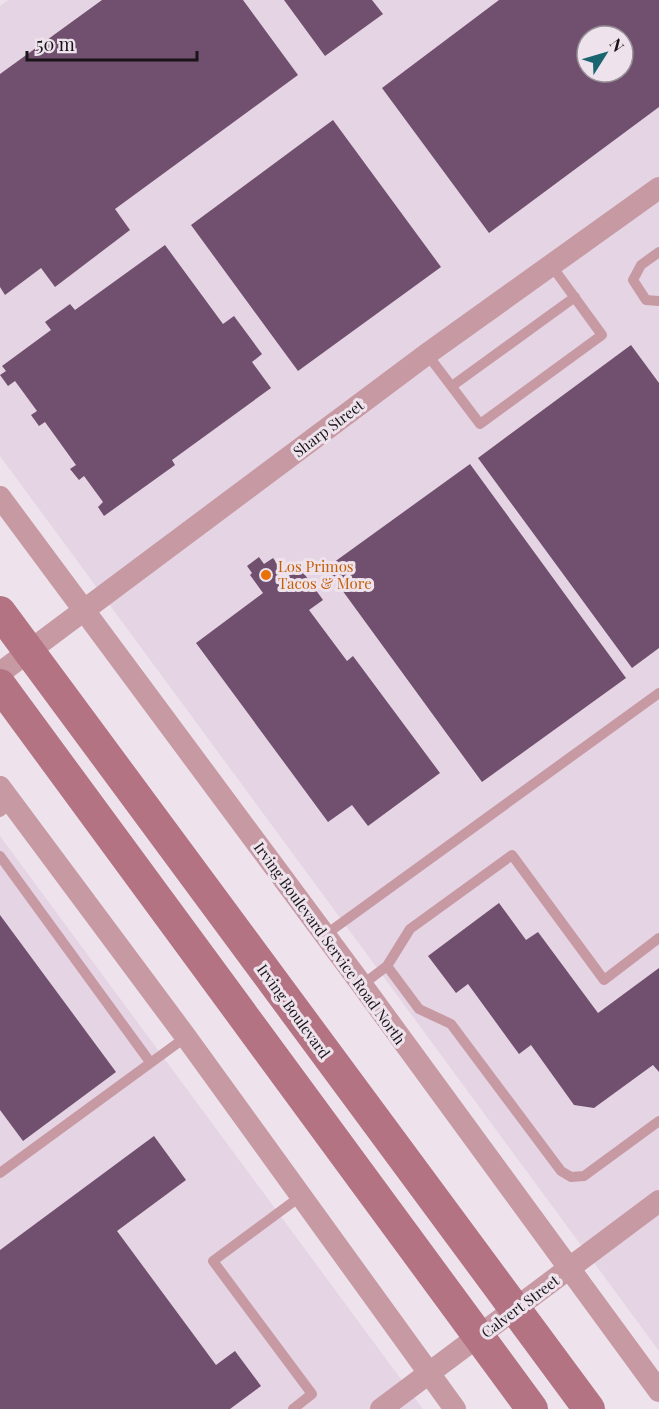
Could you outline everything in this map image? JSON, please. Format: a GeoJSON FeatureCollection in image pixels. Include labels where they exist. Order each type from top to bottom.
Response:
{"type":"FeatureCollection","features":[{"type":"Feature","properties":{"kind":"main road","name":"Irving Boulevard"},"geometry":{"type":"LineString","coordinates":[[0,612],[514,1310],[590,1409]]}},
{"type":"Feature","properties":{"kind":"main road"},"geometry":{"type":"LineString","coordinates":[[0,685],[532,1409]]}},
{"type":"Feature","properties":{"kind":"street","name":"Sharp Street"},"geometry":{"type":"LineString","coordinates":[[0,672],[427,354],[659,188]]}},
{"type":"Feature","properties":{"kind":"street","name":"Irving Boulevard Service Road North"},"geometry":{"type":"LineString","coordinates":[[0,497],[362,985],[659,1391]]}},
{"type":"Feature","properties":{"kind":"street"},"geometry":{"type":"LineString","coordinates":[[4,801],[186,1037],[455,1409]]}},
{"type":"Feature","properties":{"kind":"street","name":"Calvert Street"},"geometry":{"type":"LineString","coordinates":[[381,1409],[659,1201]]}},
{"type":"Feature","properties":{"kind":"lane"},"geometry":{"type":"LineString","coordinates":[[659,252],[641,265],[633,280],[646,300],[659,301]]}},
{"type":"Feature","properties":{"kind":"lane"},"geometry":{"type":"LineString","coordinates":[[427,354],[480,424],[602,335],[551,265]]}},
{"type":"Feature","properties":{"kind":"lane"},"geometry":{"type":"LineString","coordinates":[[452,386],[575,297]]}},
{"type":"Feature","properties":{"kind":"lane"},"geometry":{"type":"LineString","coordinates":[[325,935],[659,693]]}},
{"type":"Feature","properties":{"kind":"lane"},"geometry":{"type":"LineString","coordinates":[[362,985],[387,966],[410,929],[512,855],[604,980],[659,938]]}},
{"type":"Feature","properties":{"kind":"lane"},"geometry":{"type":"LineString","coordinates":[[0,856],[150,1062]]}},
{"type":"Feature","properties":{"kind":"lane"},"geometry":{"type":"LineString","coordinates":[[387,966],[419,1009],[451,1024],[561,1172],[571,1177],[584,1176],[659,1121]]}},
{"type":"Feature","properties":{"kind":"lane"},"geometry":{"type":"LineString","coordinates":[[0,1173],[186,1037]]}},
{"type":"Feature","properties":{"kind":"lane"},"geometry":{"type":"LineString","coordinates":[[292,1409],[312,1394],[213,1261],[301,1196]]}},
{"type":"Feature","properties":{"kind":"shaded area"},"geometry":{"type":"Polygon","coordinates":[[[8,0],[659,0],[659,1351],[0,456],[0,6],[8,0]]]}},
{"type":"Feature","properties":{"kind":"shaded area"},"geometry":{"type":"Polygon","coordinates":[[[0,836],[423,1409],[0,1409],[0,836]]]}},
{"type":"Feature","properties":{"kind":"building"},"geometry":{"type":"Polygon","coordinates":[[[102,0],[243,0],[298,75],[115,209],[130,230],[55,287],[41,268],[5,295],[0,287],[0,74],[102,0]]]}},
{"type":"Feature","properties":{"kind":"building"},"geometry":{"type":"Polygon","coordinates":[[[284,0],[372,0],[383,14],[325,56],[284,0]]]}},
{"type":"Feature","properties":{"kind":"building"},"geometry":{"type":"Polygon","coordinates":[[[499,0],[659,0],[659,107],[489,233],[382,88],[499,0]]]}},
{"type":"Feature","properties":{"kind":"building"},"geometry":{"type":"Polygon","coordinates":[[[333,120],[441,267],[298,371],[191,225],[333,120]]]}},
{"type":"Feature","properties":{"kind":"building"},"geometry":{"type":"Polygon","coordinates":[[[165,245],[223,324],[234,316],[262,354],[252,362],[271,388],[172,460],[175,465],[104,516],[98,507],[103,502],[84,476],[79,480],[70,469],[76,465],[45,422],[39,426],[31,415],[37,411],[15,381],[8,386],[0,375],[6,371],[2,366],[51,330],[45,322],[70,304],[75,310],[165,245]]]}},
{"type":"Feature","properties":{"kind":"building"},"geometry":{"type":"Polygon","coordinates":[[[631,345],[659,383],[659,648],[632,668],[478,458],[631,345]]]}},
{"type":"Feature","properties":{"kind":"building"},"geometry":{"type":"Polygon","coordinates":[[[470,464],[626,678],[482,782],[326,568],[470,464]]]}},
{"type":"Feature","properties":{"kind":"building"},"geometry":{"type":"Polygon","coordinates":[[[259,557],[264,564],[273,558],[287,577],[300,568],[323,600],[309,610],[347,661],[353,656],[440,773],[368,826],[352,805],[328,822],[196,643],[263,593],[250,575],[252,573],[247,566],[259,557]]]}},
{"type":"Feature","properties":{"kind":"building"},"geometry":{"type":"Polygon","coordinates":[[[499,903],[526,940],[538,932],[598,1013],[659,968],[659,1072],[653,1065],[594,1108],[574,1105],[531,1045],[519,1054],[468,984],[456,993],[428,956],[499,903]]]}},
{"type":"Feature","properties":{"kind":"building"},"geometry":{"type":"Polygon","coordinates":[[[0,915],[116,1072],[23,1141],[0,1110],[0,915]]]}},
{"type":"Feature","properties":{"kind":"building"},"geometry":{"type":"Polygon","coordinates":[[[154,1136],[186,1180],[117,1231],[216,1365],[235,1351],[261,1386],[230,1409],[0,1409],[0,1250],[154,1136]]]}},
{"type":"Feature","properties":{"kind":"place","name":"Los Primos Tacos & More"},"geometry":{"type":"Point","coordinates":[266,575]}}]}
